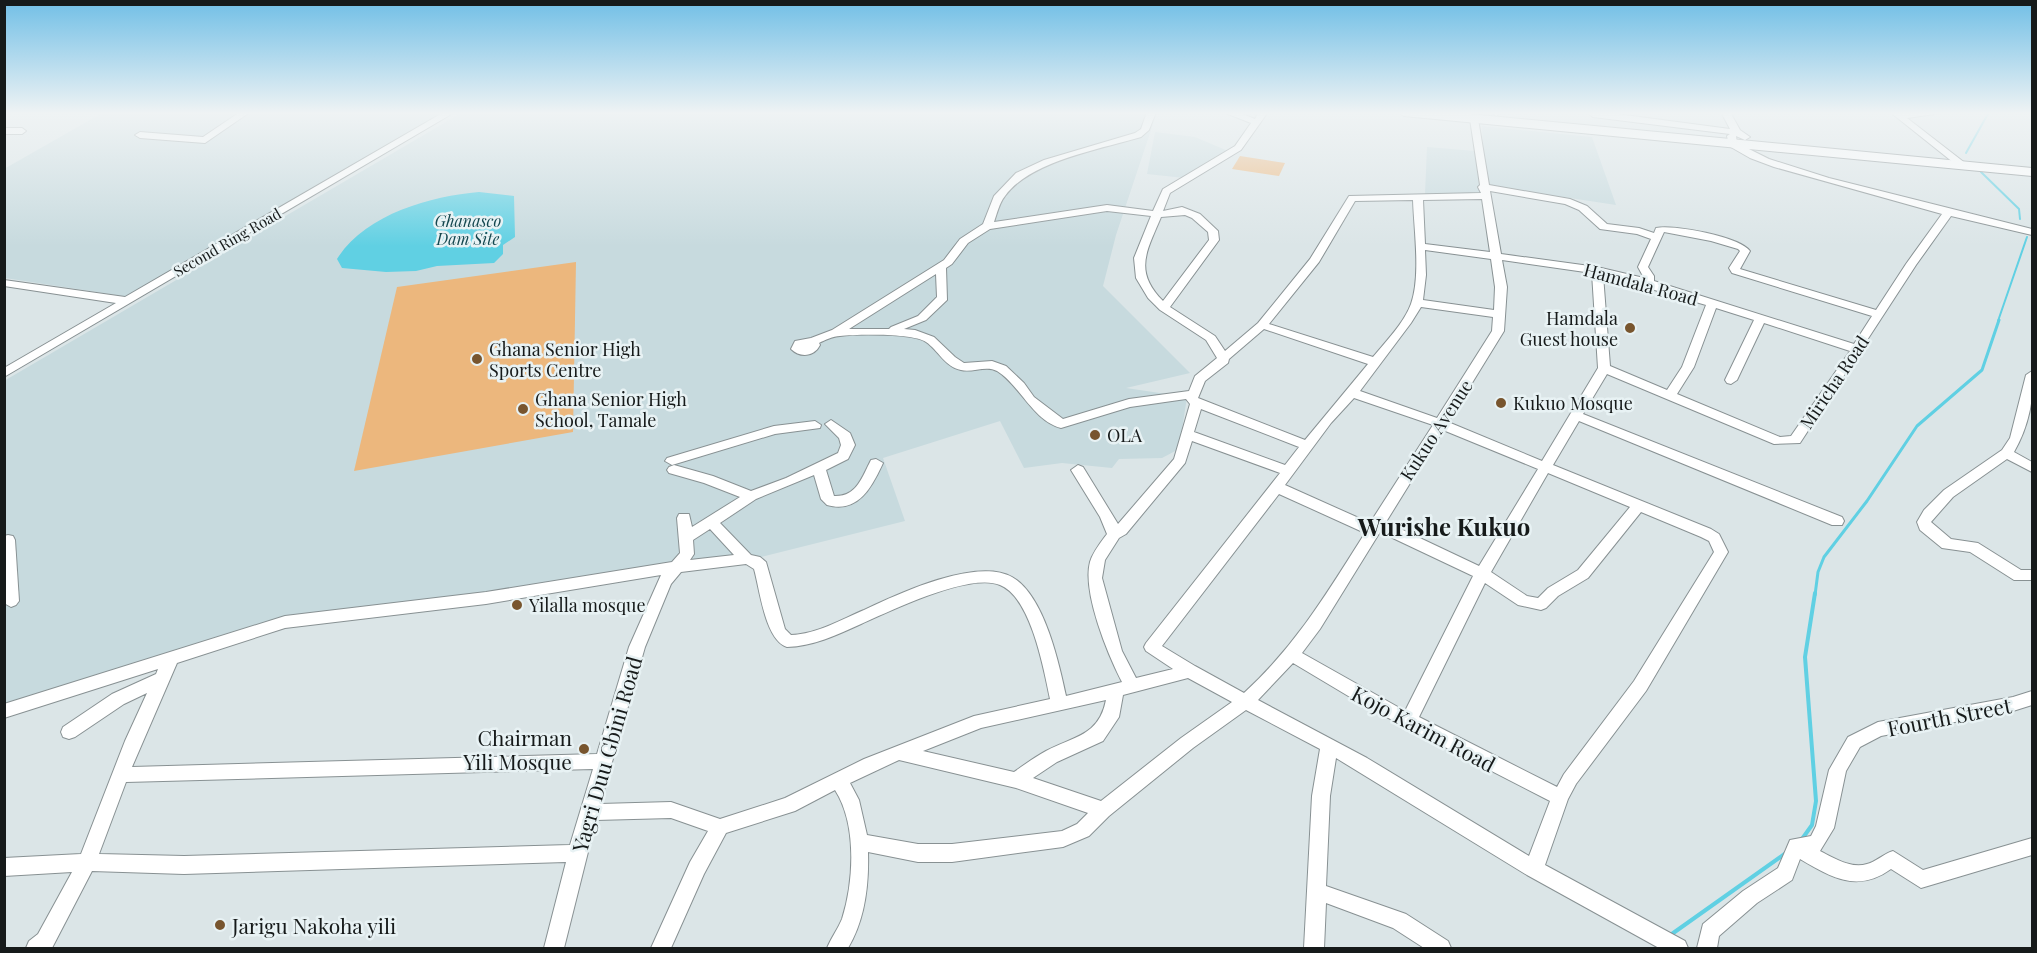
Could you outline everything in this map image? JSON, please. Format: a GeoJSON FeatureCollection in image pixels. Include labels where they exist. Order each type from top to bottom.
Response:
{"type":"FeatureCollection","features":[{"type":"Feature","properties":{"kind":"highway"},"geometry":{"type":"LineString","coordinates":[[1821,156],[2032,166]]}},
{"type":"Feature","properties":{"kind":"highway"},"geometry":{"type":"LineString","coordinates":[[1909,156],[2032,172]]}},
{"type":"Feature","properties":{"kind":"street","name":"Second Ring Road"},"geometry":{"type":"LineString","coordinates":[[4,373],[375,156]]}},
{"type":"Feature","properties":{"kind":"street"},"geometry":{"type":"LineString","coordinates":[[987,226],[999,196],[1019,175],[1066,156]]}},
{"type":"Feature","properties":{"kind":"street"},"geometry":{"type":"LineString","coordinates":[[1224,156],[1166,191],[1139,258],[1139,271],[1152,296],[1164,308],[1211,338],[1224,360]]}},
{"type":"Feature","properties":{"kind":"street","name":"Kukuo Avenue"},"geometry":{"type":"LineString","coordinates":[[858,842],[918,853],[952,853],[1063,839],[1075,834],[1187,743],[1247,700],[1276,673],[1315,625],[1498,331],[1501,287],[1479,156]]}},
{"type":"Feature","properties":{"kind":"street"},"geometry":{"type":"LineString","coordinates":[[1767,156],[1948,213],[2032,232]]}},
{"type":"Feature","properties":{"kind":"street"},"geometry":{"type":"LineString","coordinates":[[1951,156],[1958,162]]}},
{"type":"Feature","properties":{"kind":"street"},"geometry":{"type":"LineString","coordinates":[[1016,780],[1051,757],[1097,736],[1111,717],[1124,688],[1095,578],[1098,560],[1114,534],[1121,530],[1180,459],[1184,441],[1189,435],[1199,379],[1224,360],[1262,325],[1315,260],[1352,198],[1418,197],[1484,192],[1567,201],[1583,208],[1604,227],[1639,231],[1656,237]]}},
{"type":"Feature","properties":{"kind":"street"},"geometry":{"type":"LineString","coordinates":[[1418,197],[1420,293],[1417,303],[1352,393],[1306,446],[1152,647],[1189,671],[1247,700],[1329,746],[1534,869],[1678,948]]}},
{"type":"Feature","properties":{"kind":"street"},"geometry":{"type":"LineString","coordinates":[[1161,201],[1196,216],[1213,231],[1214,240],[1164,308]]}},
{"type":"Feature","properties":{"kind":"street"},"geometry":{"type":"LineString","coordinates":[[812,342],[836,332],[930,271],[941,268],[964,241],[987,226],[1107,208],[1156,214],[1186,212]]}},
{"type":"Feature","properties":{"kind":"street","name":"Miricha Road"},"geometry":{"type":"LineString","coordinates":[[1604,368],[1779,441],[1796,440],[1948,213]]}},
{"type":"Feature","properties":{"kind":"street"},"geometry":{"type":"LineString","coordinates":[[1649,283],[1649,276],[1642,267],[1660,230],[1666,229],[1737,245],[1745,251],[1734,268],[1736,271],[1879,314]]}},
{"type":"Feature","properties":{"kind":"street","name":"Hamdala Road"},"geometry":{"type":"LineString","coordinates":[[1420,246],[1597,270],[1649,283],[1857,350]]}},
{"type":"Feature","properties":{"kind":"street"},"geometry":{"type":"LineString","coordinates":[[879,335],[913,323],[937,305],[944,294],[941,268]]}},
{"type":"Feature","properties":{"kind":"street"},"geometry":{"type":"LineString","coordinates":[[1409,720],[1482,574],[1544,465],[1604,368],[1597,270]]}},
{"type":"Feature","properties":{"kind":"street"},"geometry":{"type":"LineString","coordinates":[[4,283],[127,301]]}},
{"type":"Feature","properties":{"kind":"street"},"geometry":{"type":"LineString","coordinates":[[1417,303],[1500,314]]}},
{"type":"Feature","properties":{"kind":"street"},"geometry":{"type":"LineString","coordinates":[[1670,395],[1688,367],[1712,303]]}},
{"type":"Feature","properties":{"kind":"street"},"geometry":{"type":"LineString","coordinates":[[1731,380],[1760,319]]}},
{"type":"Feature","properties":{"kind":"street"},"geometry":{"type":"LineString","coordinates":[[1262,325],[1375,362]]}},
{"type":"Feature","properties":{"kind":"street"},"geometry":{"type":"LineString","coordinates":[[836,332],[879,335],[920,334],[930,339],[951,360],[962,367],[992,365],[1002,369],[1020,386],[1030,400],[1061,424],[1129,403],[1195,399],[1306,446]]}},
{"type":"Feature","properties":{"kind":"street"},"geometry":{"type":"LineString","coordinates":[[2032,375],[2016,438],[2007,453],[1974,474],[1930,509],[1924,522],[1925,526],[1947,544],[1973,547],[2019,576],[2032,575]]}},
{"type":"Feature","properties":{"kind":"street"},"geometry":{"type":"LineString","coordinates":[[1352,393],[1439,423],[1706,533],[1714,538],[1721,552],[1640,686],[1570,779],[1560,797],[1534,869]]}},
{"type":"Feature","properties":{"kind":"street"},"geometry":{"type":"LineString","coordinates":[[1575,416],[1838,521]]}},
{"type":"Feature","properties":{"kind":"street"},"geometry":{"type":"LineString","coordinates":[[751,496],[673,466],[774,430],[815,424]]}},
{"type":"Feature","properties":{"kind":"street"},"geometry":{"type":"LineString","coordinates":[[684,518],[687,537],[751,496],[791,481],[843,456],[848,445],[845,436],[831,424]]}},
{"type":"Feature","properties":{"kind":"street"},"geometry":{"type":"LineString","coordinates":[[1189,435],[1288,471]]}},
{"type":"Feature","properties":{"kind":"street"},"geometry":{"type":"LineString","coordinates":[[2007,453],[2032,468]]}},
{"type":"Feature","properties":{"kind":"street"},"geometry":{"type":"LineString","coordinates":[[818,467],[828,499],[834,502],[853,499],[861,494],[876,463]]}},
{"type":"Feature","properties":{"kind":"street"},"geometry":{"type":"LineString","coordinates":[[1078,470],[1084,483],[1107,513],[1114,534]]}},
{"type":"Feature","properties":{"kind":"street"},"geometry":{"type":"LineString","coordinates":[[1276,487],[1482,574],[1523,601],[1541,604],[1553,592],[1583,573],[1640,505]]}},
{"type":"Feature","properties":{"kind":"street"},"geometry":{"type":"LineString","coordinates":[[711,522],[746,559]]}},
{"type":"Feature","properties":{"kind":"street","name":"Yagri Duu Gbini Road"},"geometry":{"type":"LineString","coordinates":[[554,948],[577,854],[637,647],[665,580],[687,554],[687,537]]}},
{"type":"Feature","properties":{"kind":"street"},"geometry":{"type":"LineString","coordinates":[[8,540],[11,601]]}},
{"type":"Feature","properties":{"kind":"street"},"geometry":{"type":"LineString","coordinates":[[4,711],[285,622],[486,598],[677,567],[746,559],[755,561],[761,566],[778,632],[787,641],[812,638],[903,600],[967,579],[996,577],[1008,582],[1023,595],[1042,636],[1059,705]]}},
{"type":"Feature","properties":{"kind":"street","name":"Kojo Karim Road"},"geometry":{"type":"LineString","coordinates":[[1291,654],[1348,688],[1560,797]]}},
{"type":"Feature","properties":{"kind":"street"},"geometry":{"type":"LineString","coordinates":[[36,948],[45,941],[87,862],[120,775],[171,658]]}},
{"type":"Feature","properties":{"kind":"street"},"geometry":{"type":"LineString","coordinates":[[590,812],[671,810],[720,827],[789,805],[838,780],[980,721],[1059,705],[1189,671]]}},
{"type":"Feature","properties":{"kind":"street"},"geometry":{"type":"LineString","coordinates":[[69,732],[118,699],[163,678]]}},
{"type":"Feature","properties":{"kind":"street","name":"Fourth Street"},"geometry":{"type":"LineString","coordinates":[[1796,846],[1816,844],[1825,828],[1835,779],[1854,742],[1878,729],[2013,704],[2032,698]]}},
{"type":"Feature","properties":{"kind":"street"},"geometry":{"type":"LineString","coordinates":[[1314,948],[1321,796],[1329,746]]}},
{"type":"Feature","properties":{"kind":"street"},"geometry":{"type":"LineString","coordinates":[[900,753],[1016,780],[1103,810]]}},
{"type":"Feature","properties":{"kind":"street"},"geometry":{"type":"LineString","coordinates":[[120,775],[604,761]]}},
{"type":"Feature","properties":{"kind":"street"},"geometry":{"type":"LineString","coordinates":[[837,948],[850,921],[858,883],[858,842],[850,800],[838,780]]}},
{"type":"Feature","properties":{"kind":"street"},"geometry":{"type":"LineString","coordinates":[[661,948],[705,852],[720,827]]}},
{"type":"Feature","properties":{"kind":"street"},"geometry":{"type":"LineString","coordinates":[[1707,948],[1710,931],[1750,897],[1785,874],[1796,846],[1844,872],[1868,873],[1884,862],[1893,860],[1921,879],[2032,847]]}},
{"type":"Feature","properties":{"kind":"street"},"geometry":{"type":"LineString","coordinates":[[4,867],[87,862],[183,865],[577,854]]}},
{"type":"Feature","properties":{"kind":"street"},"geometry":{"type":"LineString","coordinates":[[1318,892],[1399,921],[1441,948]]}},
{"type":"Feature","properties":{"kind":"shaded area"},"geometry":{"type":"Polygon","coordinates":[[[26,156],[368,156],[129,297],[5,278],[4,169],[26,156]]]}},
{"type":"Feature","properties":{"kind":"shaded area","name":"Ghana Senior High School, Tamale"},"geometry":{"type":"Polygon","coordinates":[[[387,156],[1142,156],[1116,235],[1103,286],[1190,373],[1126,388],[1187,397],[1179,449],[1162,458],[1119,459],[1112,468],[1062,463],[1024,468],[1000,421],[883,458],[905,521],[757,558],[283,626],[5,714],[4,381],[387,156]]]}},
{"type":"Feature","properties":{"kind":"shaded area"},"geometry":{"type":"Polygon","coordinates":[[[1150,156],[1219,156],[1185,178],[1147,174],[1150,156]]]}},
{"type":"Feature","properties":{"kind":"shaded area"},"geometry":{"type":"Polygon","coordinates":[[[1240,156],[1285,163],[1279,176],[1232,169],[1240,156]]]}},
{"type":"Feature","properties":{"kind":"shaded area"},"geometry":{"type":"Polygon","coordinates":[[[1427,156],[1476,156],[1480,195],[1425,194],[1427,156]]]}},
{"type":"Feature","properties":{"kind":"shaded area"},"geometry":{"type":"Polygon","coordinates":[[[1484,156],[1599,156],[1616,205],[1485,185],[1484,156]]]}},
{"type":"Feature","properties":{"kind":"shaded area","name":"Ghana Senior High Sports Centre"},"geometry":{"type":"Polygon","coordinates":[[[576,262],[573,432],[354,471],[397,287],[576,262]]]}},
{"type":"Feature","properties":{"kind":"water","name":"Ghanasco Dam Site"},"geometry":{"type":"Polygon","coordinates":[[[479,192],[514,196],[515,237],[503,245],[503,254],[494,263],[386,272],[342,268],[337,259],[364,231],[400,210],[440,198],[479,192]]]}},
{"type":"Feature","properties":{"kind":"waterway"},"geometry":{"type":"LineString","coordinates":[[1981,172],[2019,209],[2020,219]]}},
{"type":"Feature","properties":{"kind":"waterway"},"geometry":{"type":"LineString","coordinates":[[1998,321],[2027,237]]}},
{"type":"Feature","properties":{"kind":"waterway"},"geometry":{"type":"LineString","coordinates":[[1815,595],[1818,572],[1824,557],[1867,501],[1917,426],[1982,370],[1999,320]]}},
{"type":"Feature","properties":{"kind":"waterway"},"geometry":{"type":"LineString","coordinates":[[1802,839],[1812,825],[1816,801],[1805,657],[1815,593]]}},
{"type":"Feature","properties":{"kind":"waterway"},"geometry":{"type":"LineString","coordinates":[[1669,936],[1786,853]]}},
{"type":"Feature","properties":{"kind":"place","name":"Hamdala Guest house"},"geometry":{"type":"Point","coordinates":[1630,328]}},
{"type":"Feature","properties":{"kind":"place","name":"Ghana Senior High Sports Centre"},"geometry":{"type":"Point","coordinates":[477,359]}},
{"type":"Feature","properties":{"kind":"place","name":"Kukuo Mosque"},"geometry":{"type":"Point","coordinates":[1501,403]}},
{"type":"Feature","properties":{"kind":"place","name":"Ghana Senior High School, Tamale"},"geometry":{"type":"Point","coordinates":[523,409]}},
{"type":"Feature","properties":{"kind":"place","name":"OLA"},"geometry":{"type":"Point","coordinates":[1095,435]}},
{"type":"Feature","properties":{"kind":"place","name":"Yilalla mosque"},"geometry":{"type":"Point","coordinates":[517,605]}},
{"type":"Feature","properties":{"kind":"place","name":"Chairman Yili Mosque"},"geometry":{"type":"Point","coordinates":[584,749]}},
{"type":"Feature","properties":{"kind":"place","name":"Jarigu Nakoha yili"},"geometry":{"type":"Point","coordinates":[220,925]}},
{"type":"Feature","properties":{"kind":"district","name":"Wurishe Kukuo"},"geometry":{"type":"Point","coordinates":[1444,526]}}]}
